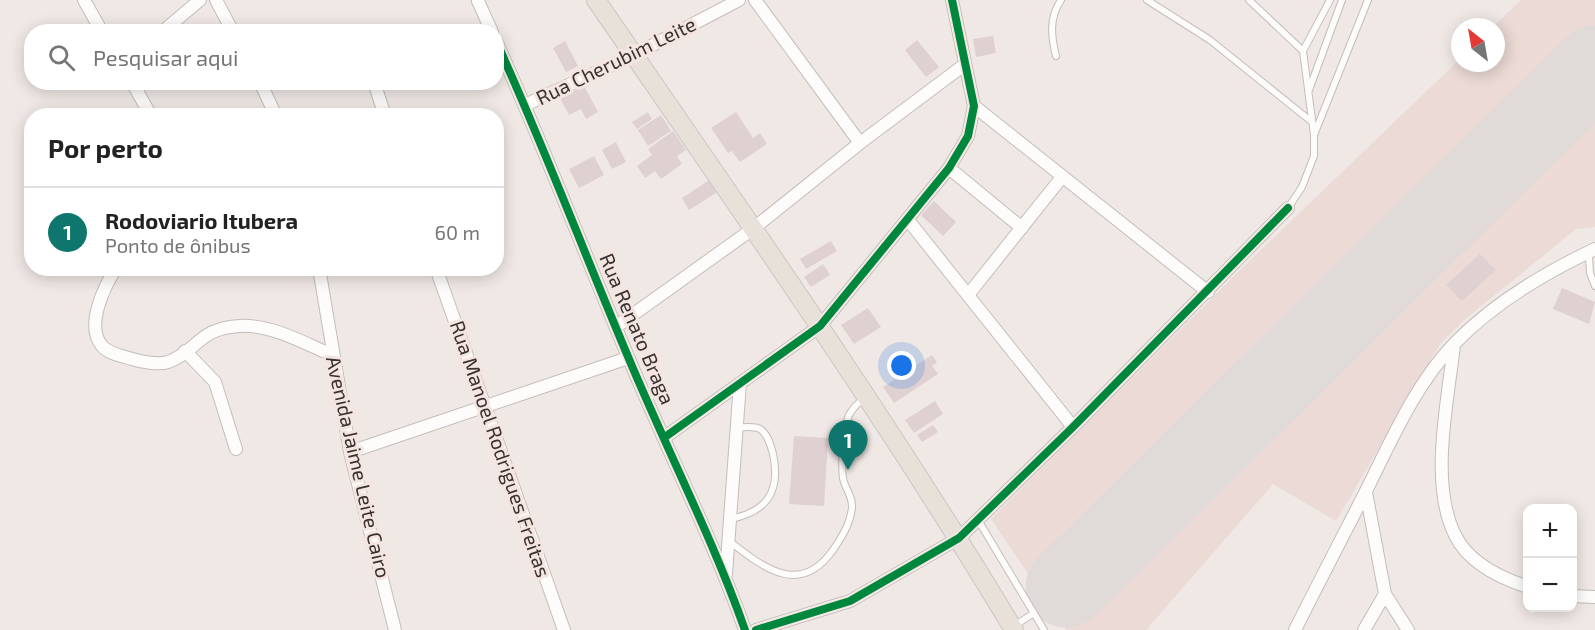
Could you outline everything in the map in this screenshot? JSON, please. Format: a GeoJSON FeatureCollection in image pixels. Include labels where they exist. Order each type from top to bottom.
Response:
{"type":"FeatureCollection","features":[{"type":"Feature","properties":{"kind":"main road"},"geometry":{"type":"LineString","coordinates":[[596,0],[820,326],[960,538],[1013,628]]}},
{"type":"Feature","properties":{"kind":"street"},"geometry":{"type":"LineString","coordinates":[[84,0],[98,24]]}},
{"type":"Feature","properties":{"kind":"street"},"geometry":{"type":"LineString","coordinates":[[172,24],[200,0]]}},
{"type":"Feature","properties":{"kind":"street"},"geometry":{"type":"LineString","coordinates":[[216,0],[229,24]]}},
{"type":"Feature","properties":{"kind":"street","name":"Rua Cherubim Leite"},"geometry":{"type":"LineString","coordinates":[[525,105],[634,55],[739,0]]}},
{"type":"Feature","properties":{"kind":"street"},"geometry":{"type":"LineString","coordinates":[[755,0],[860,143]]}},
{"type":"Feature","properties":{"kind":"street"},"geometry":{"type":"LineString","coordinates":[[665,437],[820,326],[949,168],[968,136],[974,106],[952,0]]}},
{"type":"Feature","properties":{"kind":"street"},"geometry":{"type":"LineString","coordinates":[[478,1],[488,24]]}},
{"type":"Feature","properties":{"kind":"street","name":"Rua Renato Braga"},"geometry":{"type":"LineString","coordinates":[[504,59],[617,326],[628,358],[726,576],[745,630]]}},
{"type":"Feature","properties":{"kind":"street"},"geometry":{"type":"LineString","coordinates":[[617,326],[754,228],[860,143],[964,65]]}},
{"type":"Feature","properties":{"kind":"street"},"geometry":{"type":"LineString","coordinates":[[136,90],[147,108]]}},
{"type":"Feature","properties":{"kind":"street"},"geometry":{"type":"LineString","coordinates":[[264,90],[272,108]]}},
{"type":"Feature","properties":{"kind":"street"},"geometry":{"type":"LineString","coordinates":[[377,90],[382,108]]}},
{"type":"Feature","properties":{"kind":"street"},"geometry":{"type":"LineString","coordinates":[[974,106],[1208,292]]}},
{"type":"Feature","properties":{"kind":"street"},"geometry":{"type":"LineString","coordinates":[[949,168],[1022,228]]}},
{"type":"Feature","properties":{"kind":"street"},"geometry":{"type":"LineString","coordinates":[[968,295],[1062,177]]}},
{"type":"Feature","properties":{"kind":"street"},"geometry":{"type":"LineString","coordinates":[[756,630],[849,601],[960,538],[1073,428],[1288,208]]}},
{"type":"Feature","properties":{"kind":"street"},"geometry":{"type":"LineString","coordinates":[[908,220],[1073,428]]}},
{"type":"Feature","properties":{"kind":"street"},"geometry":{"type":"LineString","coordinates":[[1295,630],[1365,492],[1424,384],[1454,344],[1484,316],[1515,292],[1590,255]]}},
{"type":"Feature","properties":{"kind":"street"},"geometry":{"type":"LineString","coordinates":[[112,276],[100,301],[97,316],[97,334],[102,346],[112,353],[137,361],[166,363],[201,337],[215,330],[245,326],[263,329],[332,355]]}},
{"type":"Feature","properties":{"kind":"street","name":"Avenida Jaime Leite Cairo"},"geometry":{"type":"LineString","coordinates":[[320,276],[350,452],[395,630]]}},
{"type":"Feature","properties":{"kind":"street","name":"Rua Manoel Rodrigues Freitas"},"geometry":{"type":"LineString","coordinates":[[439,276],[564,630]]}},
{"type":"Feature","properties":{"kind":"street"},"geometry":{"type":"LineString","coordinates":[[1454,344],[1443,449],[1443,488],[1447,514],[1456,537],[1477,561],[1504,579],[1523,586]]}},
{"type":"Feature","properties":{"kind":"street"},"geometry":{"type":"LineString","coordinates":[[184,351],[215,382],[236,450]]}},
{"type":"Feature","properties":{"kind":"street"},"geometry":{"type":"LineString","coordinates":[[350,452],[483,405],[628,358]]}},
{"type":"Feature","properties":{"kind":"street"},"geometry":{"type":"LineString","coordinates":[[726,576],[740,383]]}},
{"type":"Feature","properties":{"kind":"street"},"geometry":{"type":"LineString","coordinates":[[1365,492],[1385,594],[1407,630]]}},
{"type":"Feature","properties":{"kind":"street"},"geometry":{"type":"LineString","coordinates":[[1364,630],[1385,594]]}},
{"type":"Feature","properties":{"kind":"street"},"geometry":{"type":"LineString","coordinates":[[1577,596],[1595,597]]}},
{"type":"Feature","properties":{"kind":"lane"},"geometry":{"type":"LineString","coordinates":[[1056,56],[1051,29],[1061,0]]}},
{"type":"Feature","properties":{"kind":"lane"},"geometry":{"type":"LineString","coordinates":[[1147,0],[1210,40],[1312,122]]}},
{"type":"Feature","properties":{"kind":"lane"},"geometry":{"type":"LineString","coordinates":[[1249,0],[1303,51]]}},
{"type":"Feature","properties":{"kind":"lane"},"geometry":{"type":"LineString","coordinates":[[1288,208],[1310,172],[1314,156],[1314,135],[1303,51],[1330,0]]}},
{"type":"Feature","properties":{"kind":"lane"},"geometry":{"type":"LineString","coordinates":[[1308,93],[1341,0]]}},
{"type":"Feature","properties":{"kind":"lane"},"geometry":{"type":"LineString","coordinates":[[1314,135],[1368,0]]}},
{"type":"Feature","properties":{"kind":"lane"},"geometry":{"type":"LineString","coordinates":[[1590,255],[1590,273],[1595,286]]}},
{"type":"Feature","properties":{"kind":"lane"},"geometry":{"type":"LineString","coordinates":[[728,541],[758,564],[787,576],[807,573],[823,564],[846,531],[852,509],[852,496],[843,480],[845,436],[849,415],[866,397]]}},
{"type":"Feature","properties":{"kind":"lane"},"geometry":{"type":"LineString","coordinates":[[730,519],[748,515],[766,502],[775,474],[771,447],[765,433],[759,429],[736,428]]}},
{"type":"Feature","properties":{"kind":"lane"},"geometry":{"type":"LineString","coordinates":[[978,520],[1044,630]]}},
{"type":"Feature","properties":{"kind":"lane"},"geometry":{"type":"LineString","coordinates":[[1013,628],[1034,613]]}},
{"type":"Feature","properties":{"kind":"shaded area"},"geometry":{"type":"Polygon","coordinates":[[[1521,0],[1595,0],[1595,227],[1576,229],[1464,320],[1440,344],[1336,521],[1273,484],[1146,630],[1066,630],[991,519],[1236,274],[1451,68],[1451,72],[1505,72],[1505,18],[1502,18],[1521,0]]]}},
{"type":"Feature","properties":{"kind":"building"},"geometry":{"type":"Polygon","coordinates":[[[993,36],[996,53],[976,57],[973,39],[993,36]]]}},
{"type":"Feature","properties":{"kind":"building"},"geometry":{"type":"Polygon","coordinates":[[[917,40],[939,67],[926,77],[905,50],[917,40]]]}},
{"type":"Feature","properties":{"kind":"building"},"geometry":{"type":"Polygon","coordinates":[[[565,41],[578,66],[566,72],[553,48],[565,41]]]}},
{"type":"Feature","properties":{"kind":"building"},"geometry":{"type":"Polygon","coordinates":[[[584,86],[598,112],[586,119],[581,109],[569,115],[560,98],[584,86]]]}},
{"type":"Feature","properties":{"kind":"building"},"geometry":{"type":"Polygon","coordinates":[[[648,112],[652,119],[637,129],[632,122],[648,112]]]}},
{"type":"Feature","properties":{"kind":"building"},"geometry":{"type":"Polygon","coordinates":[[[736,112],[753,138],[760,133],[767,144],[740,162],[732,151],[728,153],[711,128],[736,112]]]}},
{"type":"Feature","properties":{"kind":"building"},"geometry":{"type":"Polygon","coordinates":[[[661,115],[671,131],[648,146],[638,130],[661,115]]]}},
{"type":"Feature","properties":{"kind":"building"},"geometry":{"type":"Polygon","coordinates":[[[673,131],[686,150],[677,156],[682,164],[661,179],[655,171],[645,178],[637,166],[652,155],[648,149],[673,131]]]}},
{"type":"Feature","properties":{"kind":"building"},"geometry":{"type":"Polygon","coordinates":[[[616,142],[626,162],[612,169],[602,150],[616,142]]]}},
{"type":"Feature","properties":{"kind":"building"},"geometry":{"type":"Polygon","coordinates":[[[594,156],[604,175],[579,188],[569,169],[594,156]]]}},
{"type":"Feature","properties":{"kind":"building"},"geometry":{"type":"Polygon","coordinates":[[[711,179],[719,191],[689,210],[682,198],[711,179]]]}},
{"type":"Feature","properties":{"kind":"building"},"geometry":{"type":"Polygon","coordinates":[[[934,201],[956,222],[943,236],[921,215],[934,201]]]}},
{"type":"Feature","properties":{"kind":"building"},"geometry":{"type":"Polygon","coordinates":[[[831,241],[837,251],[806,269],[800,259],[831,241]]]}},
{"type":"Feature","properties":{"kind":"building"},"geometry":{"type":"Polygon","coordinates":[[[1480,254],[1496,270],[1462,301],[1446,285],[1480,254]]]}},
{"type":"Feature","properties":{"kind":"building"},"geometry":{"type":"Polygon","coordinates":[[[823,264],[830,275],[811,287],[804,277],[823,264]]]}},
{"type":"Feature","properties":{"kind":"building"},"geometry":{"type":"Polygon","coordinates":[[[1562,288],[1595,302],[1589,324],[1553,309],[1562,288]]]}},
{"type":"Feature","properties":{"kind":"building"},"geometry":{"type":"Polygon","coordinates":[[[868,308],[881,327],[854,344],[841,325],[868,308]]]}},
{"type":"Feature","properties":{"kind":"building"},"geometry":{"type":"Polygon","coordinates":[[[932,355],[937,362],[932,366],[938,374],[894,403],[883,387],[932,355]]]}},
{"type":"Feature","properties":{"kind":"building"},"geometry":{"type":"Polygon","coordinates":[[[935,401],[943,414],[914,433],[905,420],[935,401]]]}},
{"type":"Feature","properties":{"kind":"building"},"geometry":{"type":"Polygon","coordinates":[[[933,425],[938,432],[922,442],[917,435],[933,425]]]}},
{"type":"Feature","properties":{"kind":"building"},"geometry":{"type":"Polygon","coordinates":[[[794,436],[828,438],[824,506],[789,504],[794,436]]]}},
{"type":"Feature","properties":{"kind":"runway"},"geometry":{"type":"LineString","coordinates":[[1066,587],[1595,66]]}},
{"type":"Feature","properties":{"kind":"cycle path"},"geometry":{"type":"LineString","coordinates":[[665,437],[820,326],[949,168],[968,136],[974,106],[952,0]]}},
{"type":"Feature","properties":{"kind":"cycle path"},"geometry":{"type":"LineString","coordinates":[[504,59],[629,359],[718,561],[745,630]]}},
{"type":"Feature","properties":{"kind":"cycle path"},"geometry":{"type":"LineString","coordinates":[[756,630],[850,601],[959,538],[1073,427],[1288,208]]}},
{"type":"Feature","properties":{"kind":"place","name":"Rodoviario Itubera"},"geometry":{"type":"Point","coordinates":[848,470]}}]}
